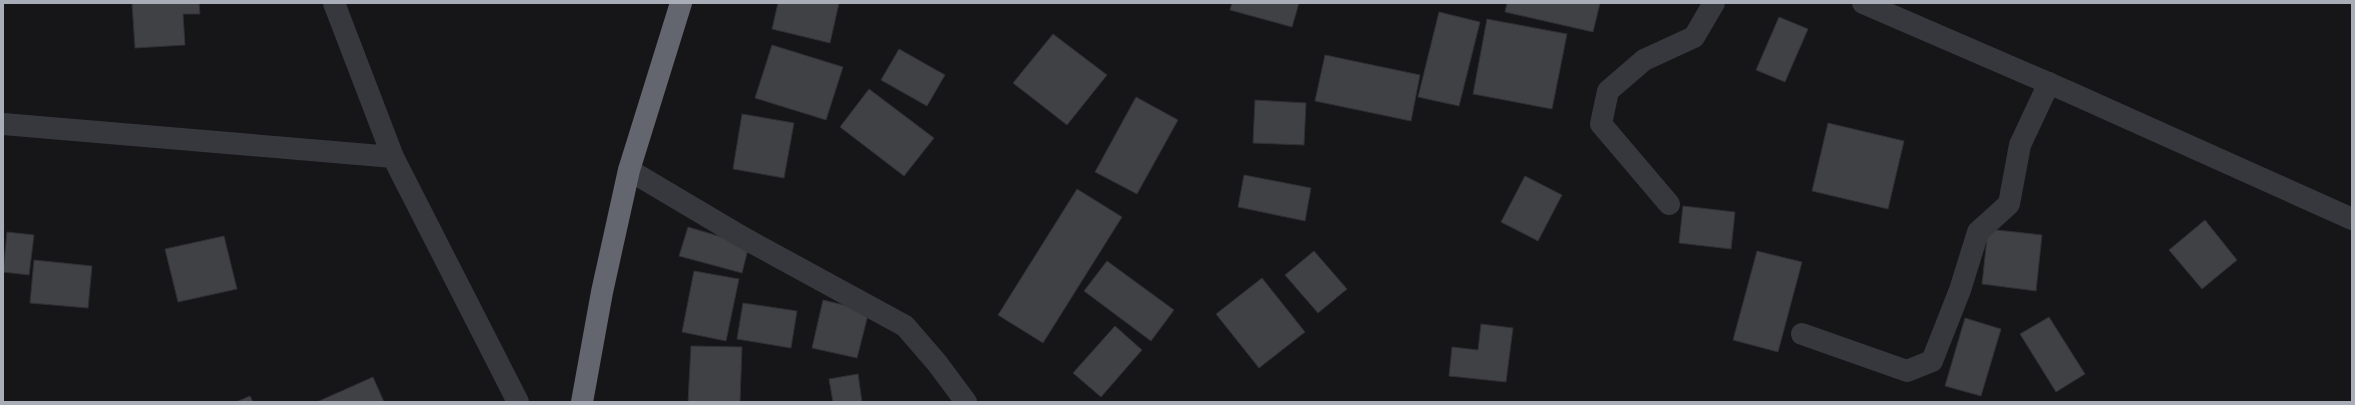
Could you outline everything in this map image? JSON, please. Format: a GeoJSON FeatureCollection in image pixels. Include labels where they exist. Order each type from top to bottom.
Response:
{"type":"FeatureCollection","features":[{"type":"Feature","properties":{"kind":"highway"},"geometry":{"type":"LineString","coordinates":[[582,402],[602,292],[629,170],[681,3]]}},
{"type":"Feature","properties":{"kind":"street"},"geometry":{"type":"LineString","coordinates":[[334,3],[392,157],[518,402]]}},
{"type":"Feature","properties":{"kind":"street"},"geometry":{"type":"LineString","coordinates":[[1669,204],[1600,124],[1608,91],[1644,60],[1694,37],[1714,3]]}},
{"type":"Feature","properties":{"kind":"street"},"geometry":{"type":"LineString","coordinates":[[1864,3],[2048,83],[2352,219]]}},
{"type":"Feature","properties":{"kind":"street"},"geometry":{"type":"LineString","coordinates":[[1802,334],[1906,371],[1932,361],[1960,290],[1978,232],[2009,204],[2020,145],[2048,83]]}},
{"type":"Feature","properties":{"kind":"street"},"geometry":{"type":"LineString","coordinates":[[3,124],[392,157]]}},
{"type":"Feature","properties":{"kind":"street"},"geometry":{"type":"LineString","coordinates":[[629,170],[742,238],[905,326],[937,363],[966,402]]}},
{"type":"Feature","properties":{"kind":"building"},"geometry":{"type":"Polygon","coordinates":[[[132,3],[199,3],[200,14],[183,14],[185,45],[135,48],[132,3]]]}},
{"type":"Feature","properties":{"kind":"building"},"geometry":{"type":"Polygon","coordinates":[[[778,3],[839,3],[830,43],[772,29],[778,3]]]}},
{"type":"Feature","properties":{"kind":"building"},"geometry":{"type":"Polygon","coordinates":[[[1232,3],[1299,3],[1292,27],[1230,10],[1232,3]]]}},
{"type":"Feature","properties":{"kind":"building"},"geometry":{"type":"Polygon","coordinates":[[[1507,3],[1600,3],[1593,32],[1505,12],[1507,3]]]}},
{"type":"Feature","properties":{"kind":"building"},"geometry":{"type":"Polygon","coordinates":[[[1439,12],[1480,22],[1459,106],[1418,97],[1439,12]]]}},
{"type":"Feature","properties":{"kind":"building"},"geometry":{"type":"Polygon","coordinates":[[[1779,17],[1808,29],[1785,82],[1756,70],[1779,17]]]}},
{"type":"Feature","properties":{"kind":"building"},"geometry":{"type":"Polygon","coordinates":[[[1487,19],[1567,34],[1552,109],[1473,94],[1487,19]]]}},
{"type":"Feature","properties":{"kind":"building"},"geometry":{"type":"Polygon","coordinates":[[[1053,34],[1107,75],[1067,125],[1013,83],[1053,34]]]}},
{"type":"Feature","properties":{"kind":"building"},"geometry":{"type":"Polygon","coordinates":[[[772,45],[843,67],[826,120],[755,98],[772,45]]]}},
{"type":"Feature","properties":{"kind":"building"},"geometry":{"type":"Polygon","coordinates":[[[899,49],[945,75],[927,106],[881,80],[899,49]]]}},
{"type":"Feature","properties":{"kind":"building"},"geometry":{"type":"Polygon","coordinates":[[[1325,55],[1420,75],[1411,121],[1315,101],[1325,55]]]}},
{"type":"Feature","properties":{"kind":"building"},"geometry":{"type":"Polygon","coordinates":[[[869,89],[934,138],[904,176],[840,127],[869,89]]]}},
{"type":"Feature","properties":{"kind":"building"},"geometry":{"type":"Polygon","coordinates":[[[1136,97],[1178,120],[1137,194],[1095,172],[1136,97]]]}},
{"type":"Feature","properties":{"kind":"building"},"geometry":{"type":"Polygon","coordinates":[[[1255,100],[1306,103],[1304,145],[1253,143],[1255,100]]]}},
{"type":"Feature","properties":{"kind":"building"},"geometry":{"type":"Polygon","coordinates":[[[742,114],[794,123],[784,178],[733,169],[742,114]]]}},
{"type":"Feature","properties":{"kind":"building"},"geometry":{"type":"Polygon","coordinates":[[[1828,123],[1904,141],[1888,209],[1812,191],[1828,123]]]}},
{"type":"Feature","properties":{"kind":"building"},"geometry":{"type":"Polygon","coordinates":[[[1244,175],[1311,188],[1305,221],[1238,207],[1244,175]]]}},
{"type":"Feature","properties":{"kind":"building"},"geometry":{"type":"Polygon","coordinates":[[[1525,176],[1562,195],[1538,241],[1501,222],[1525,176]]]}},
{"type":"Feature","properties":{"kind":"building"},"geometry":{"type":"Polygon","coordinates":[[[1077,189],[1122,217],[1043,343],[998,315],[1077,189]]]}},
{"type":"Feature","properties":{"kind":"building"},"geometry":{"type":"Polygon","coordinates":[[[1683,206],[1735,212],[1731,249],[1679,243],[1683,206]]]}},
{"type":"Feature","properties":{"kind":"building"},"geometry":{"type":"Polygon","coordinates":[[[2205,220],[2237,260],[2202,289],[2169,250],[2205,220]]]}},
{"type":"Feature","properties":{"kind":"building"},"geometry":{"type":"Polygon","coordinates":[[[688,227],[749,245],[742,273],[679,256],[688,227]]]}},
{"type":"Feature","properties":{"kind":"building"},"geometry":{"type":"Polygon","coordinates":[[[1988,229],[2042,235],[2036,291],[1982,284],[1988,229]]]}},
{"type":"Feature","properties":{"kind":"building"},"geometry":{"type":"Polygon","coordinates":[[[7,232],[34,235],[29,275],[3,272],[7,232]]]}},
{"type":"Feature","properties":{"kind":"building"},"geometry":{"type":"Polygon","coordinates":[[[224,236],[237,289],[178,302],[165,249],[224,236]]]}},
{"type":"Feature","properties":{"kind":"building"},"geometry":{"type":"Polygon","coordinates":[[[1314,251],[1347,289],[1318,313],[1285,275],[1314,251]]]}},
{"type":"Feature","properties":{"kind":"building"},"geometry":{"type":"Polygon","coordinates":[[[1757,251],[1802,262],[1778,352],[1733,340],[1757,251]]]}},
{"type":"Feature","properties":{"kind":"building"},"geometry":{"type":"Polygon","coordinates":[[[34,260],[92,266],[88,308],[30,303],[34,260]]]}},
{"type":"Feature","properties":{"kind":"building"},"geometry":{"type":"Polygon","coordinates":[[[1107,261],[1174,310],[1151,341],[1084,291],[1107,261]]]}},
{"type":"Feature","properties":{"kind":"building"},"geometry":{"type":"Polygon","coordinates":[[[694,271],[739,279],[726,341],[682,332],[694,271]]]}},
{"type":"Feature","properties":{"kind":"building"},"geometry":{"type":"Polygon","coordinates":[[[1262,278],[1305,332],[1259,368],[1216,314],[1262,278]]]}},
{"type":"Feature","properties":{"kind":"building"},"geometry":{"type":"Polygon","coordinates":[[[823,300],[869,311],[857,358],[812,348],[823,300]]]}},
{"type":"Feature","properties":{"kind":"building"},"geometry":{"type":"Polygon","coordinates":[[[743,303],[797,311],[791,348],[737,339],[743,303]]]}},
{"type":"Feature","properties":{"kind":"building"},"geometry":{"type":"Polygon","coordinates":[[[2049,317],[2085,374],[2056,392],[2020,334],[2049,317]]]}},
{"type":"Feature","properties":{"kind":"building"},"geometry":{"type":"Polygon","coordinates":[[[1965,318],[2001,329],[1981,396],[1945,386],[1965,318]]]}},
{"type":"Feature","properties":{"kind":"building"},"geometry":{"type":"Polygon","coordinates":[[[1481,324],[1513,328],[1506,382],[1449,376],[1452,347],[1478,350],[1481,324]]]}},
{"type":"Feature","properties":{"kind":"building"},"geometry":{"type":"Polygon","coordinates":[[[1115,326],[1142,350],[1101,397],[1073,373],[1115,326]]]}},
{"type":"Feature","properties":{"kind":"building"},"geometry":{"type":"Polygon","coordinates":[[[691,346],[742,347],[740,402],[688,402],[691,346]]]}},
{"type":"Feature","properties":{"kind":"building"},"geometry":{"type":"Polygon","coordinates":[[[858,374],[862,402],[833,402],[829,379],[858,374]]]}},
{"type":"Feature","properties":{"kind":"building"},"geometry":{"type":"Polygon","coordinates":[[[373,377],[384,402],[317,402],[373,377]]]}},
{"type":"Feature","properties":{"kind":"building"},"geometry":{"type":"Polygon","coordinates":[[[250,396],[253,402],[236,402],[250,396]]]}}]}
